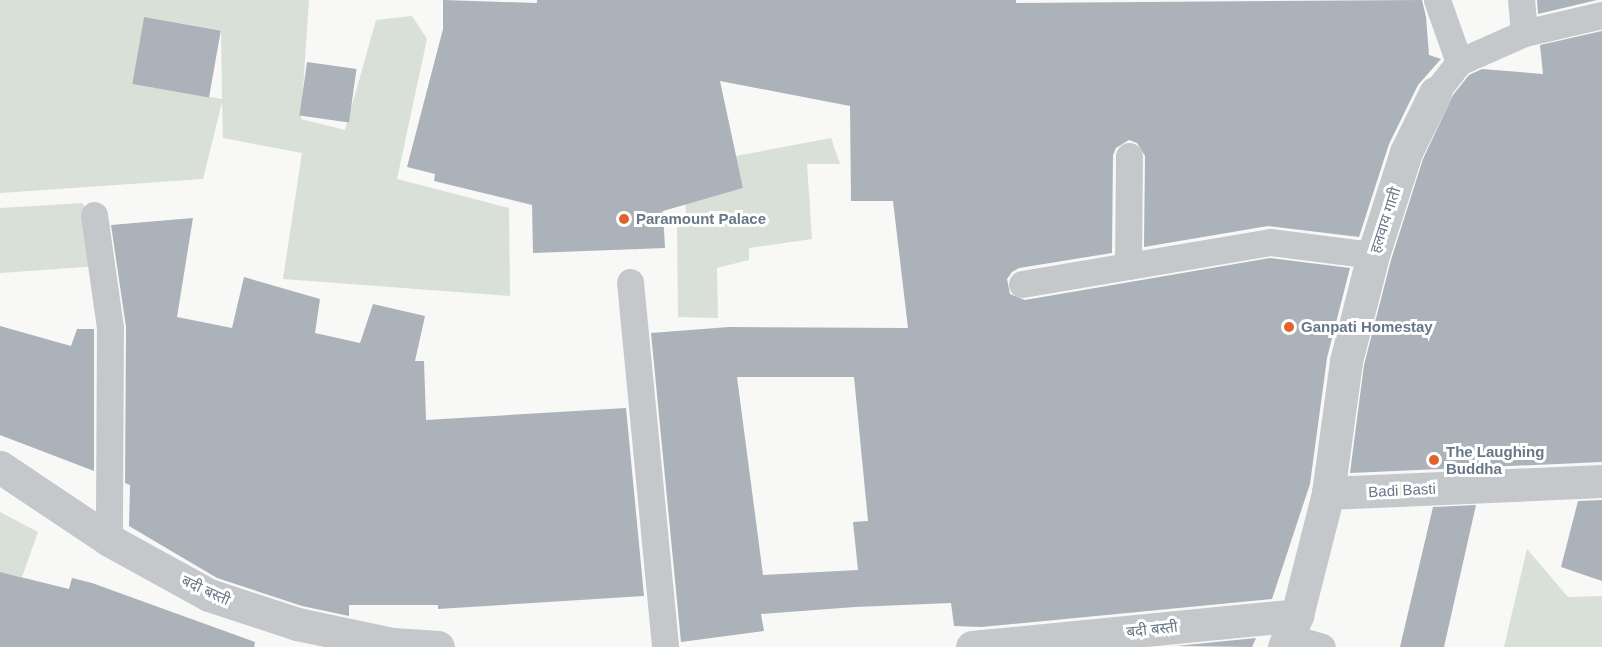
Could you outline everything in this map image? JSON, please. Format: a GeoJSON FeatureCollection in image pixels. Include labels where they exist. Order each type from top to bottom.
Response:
{"type":"FeatureCollection","features":[{"type":"Feature","properties":{"kind":"street","name":"हलवाय गाती"},"geometry":{"type":"LineString","coordinates":[[1328,493],[1346,361],[1373,255],[1406,152],[1435,93]]}},
{"type":"Feature","properties":{"kind":"street","name":"बदी बस्ती"},"geometry":{"type":"LineString","coordinates":[[0,467],[109,540],[209,595],[300,636],[438,647]]}},
{"type":"Feature","properties":{"kind":"street","name":"Badi Basti"},"geometry":{"type":"LineString","coordinates":[[1328,493],[1602,481]]}},
{"type":"Feature","properties":{"kind":"street"},"geometry":{"type":"LineString","coordinates":[[1289,633],[1328,493]]}},
{"type":"Feature","properties":{"kind":"street","name":"बदी बस्ती"},"geometry":{"type":"LineString","coordinates":[[972,647],[1289,633]]}},
{"type":"Feature","properties":{"kind":"lane"},"geometry":{"type":"LineString","coordinates":[[1437,0],[1459,62]]}},
{"type":"Feature","properties":{"kind":"lane"},"geometry":{"type":"LineString","coordinates":[[1521,0],[1524,33]]}},
{"type":"Feature","properties":{"kind":"lane","name":"हलवाय गाती"},"geometry":{"type":"LineString","coordinates":[[1435,93],[1459,62],[1524,33],[1602,15]]}},
{"type":"Feature","properties":{"kind":"lane"},"geometry":{"type":"LineString","coordinates":[[1128,266],[1130,156]]}},
{"type":"Feature","properties":{"kind":"lane"},"geometry":{"type":"LineString","coordinates":[[94,215],[110,327],[109,540]]}},
{"type":"Feature","properties":{"kind":"lane"},"geometry":{"type":"LineString","coordinates":[[1022,284],[1270,242],[1373,255]]}},
{"type":"Feature","properties":{"kind":"lane"},"geometry":{"type":"LineString","coordinates":[[630,282],[665,647]]}},
{"type":"Feature","properties":{"kind":"lane"},"geometry":{"type":"LineString","coordinates":[[1289,633],[1322,647]]}},
{"type":"Feature","properties":{"kind":"shaded area"},"geometry":{"type":"Polygon","coordinates":[[[0,0],[309,0],[301,119],[345,130],[376,20],[412,16],[427,39],[397,179],[509,208],[510,296],[283,279],[302,153],[223,138],[222,102],[203,179],[0,193],[0,0]],[[144,17],[132,84],[222,99],[221,30],[144,17]]]}},
{"type":"Feature","properties":{"kind":"shaded area"},"geometry":{"type":"Polygon","coordinates":[[[831,138],[840,164],[807,164],[812,239],[749,248],[749,260],[717,268],[718,318],[678,317],[677,226],[687,222],[684,193],[704,199],[743,188],[736,156],[831,138]]]}},
{"type":"Feature","properties":{"kind":"shaded area"},"geometry":{"type":"Polygon","coordinates":[[[83,203],[99,266],[0,273],[0,208],[83,203]]]}},
{"type":"Feature","properties":{"kind":"shaded area"},"geometry":{"type":"Polygon","coordinates":[[[0,512],[38,532],[22,577],[0,572],[0,512]]]}},
{"type":"Feature","properties":{"kind":"shaded area"},"geometry":{"type":"Polygon","coordinates":[[[1527,549],[1568,597],[1602,596],[1602,647],[1504,647],[1527,549]]]}},
{"type":"Feature","properties":{"kind":"building"},"geometry":{"type":"Polygon","coordinates":[[[443,0],[537,3],[537,0],[1016,0],[1016,3],[1422,0],[1426,17],[1429,55],[1441,59],[1418,85],[1389,144],[1359,237],[1268,226],[1144,247],[1145,156],[1137,143],[1129,140],[1116,148],[1113,155],[1112,253],[1019,268],[1007,279],[1010,294],[1025,300],[1270,258],[1350,268],[1327,358],[1310,484],[1272,599],[981,627],[954,626],[951,603],[855,607],[761,614],[764,631],[681,642],[651,333],[729,327],[908,328],[893,201],[851,201],[850,106],[720,81],[743,188],[663,211],[665,248],[533,253],[532,205],[434,181],[435,174],[407,167],[443,29],[443,0]],[[737,377],[763,575],[858,570],[853,522],[868,521],[854,377],[737,377]]]}},
{"type":"Feature","properties":{"kind":"building"},"geometry":{"type":"Polygon","coordinates":[[[1537,0],[1597,0],[1538,14],[1537,0]]]}},
{"type":"Feature","properties":{"kind":"building"},"geometry":{"type":"Polygon","coordinates":[[[144,17],[221,31],[209,98],[132,84],[144,17]]]}},
{"type":"Feature","properties":{"kind":"building"},"geometry":{"type":"Polygon","coordinates":[[[1602,31],[1602,462],[1350,473],[1364,365],[1391,260],[1423,159],[1453,95],[1469,75],[1482,69],[1543,74],[1540,45],[1602,31]]]}},
{"type":"Feature","properties":{"kind":"building"},"geometry":{"type":"Polygon","coordinates":[[[307,62],[357,69],[349,122],[299,115],[307,62]]]}},
{"type":"Feature","properties":{"kind":"building"},"geometry":{"type":"Polygon","coordinates":[[[193,218],[177,317],[232,328],[244,277],[320,299],[315,333],[360,343],[373,304],[425,316],[415,361],[424,361],[426,420],[626,408],[644,596],[438,609],[438,605],[349,605],[349,616],[302,606],[217,578],[129,526],[130,485],[125,483],[126,327],[111,225],[193,218]]]}},
{"type":"Feature","properties":{"kind":"building"},"geometry":{"type":"Polygon","coordinates":[[[0,326],[71,346],[77,329],[94,329],[94,471],[0,435],[0,326]]]}},
{"type":"Feature","properties":{"kind":"building"},"geometry":{"type":"Polygon","coordinates":[[[1602,500],[1602,581],[1561,567],[1578,501],[1602,500]]]}},
{"type":"Feature","properties":{"kind":"building"},"geometry":{"type":"Polygon","coordinates":[[[1476,505],[1444,647],[1400,647],[1433,507],[1476,505]]]}},
{"type":"Feature","properties":{"kind":"building"},"geometry":{"type":"Polygon","coordinates":[[[0,572],[69,589],[72,578],[92,583],[255,642],[254,647],[0,647],[0,572]]]}},
{"type":"Feature","properties":{"kind":"building"},"geometry":{"type":"Polygon","coordinates":[[[1256,638],[1252,647],[1176,646],[1256,638]]]}},
{"type":"Feature","properties":{"kind":"place","name":"Paramount Palace"},"geometry":{"type":"Point","coordinates":[624,219]}},
{"type":"Feature","properties":{"kind":"place","name":"Ganpati Homestay"},"geometry":{"type":"Point","coordinates":[1289,327]}},
{"type":"Feature","properties":{"kind":"place","name":"The Laughing Buddha"},"geometry":{"type":"Point","coordinates":[1434,460]}}]}
